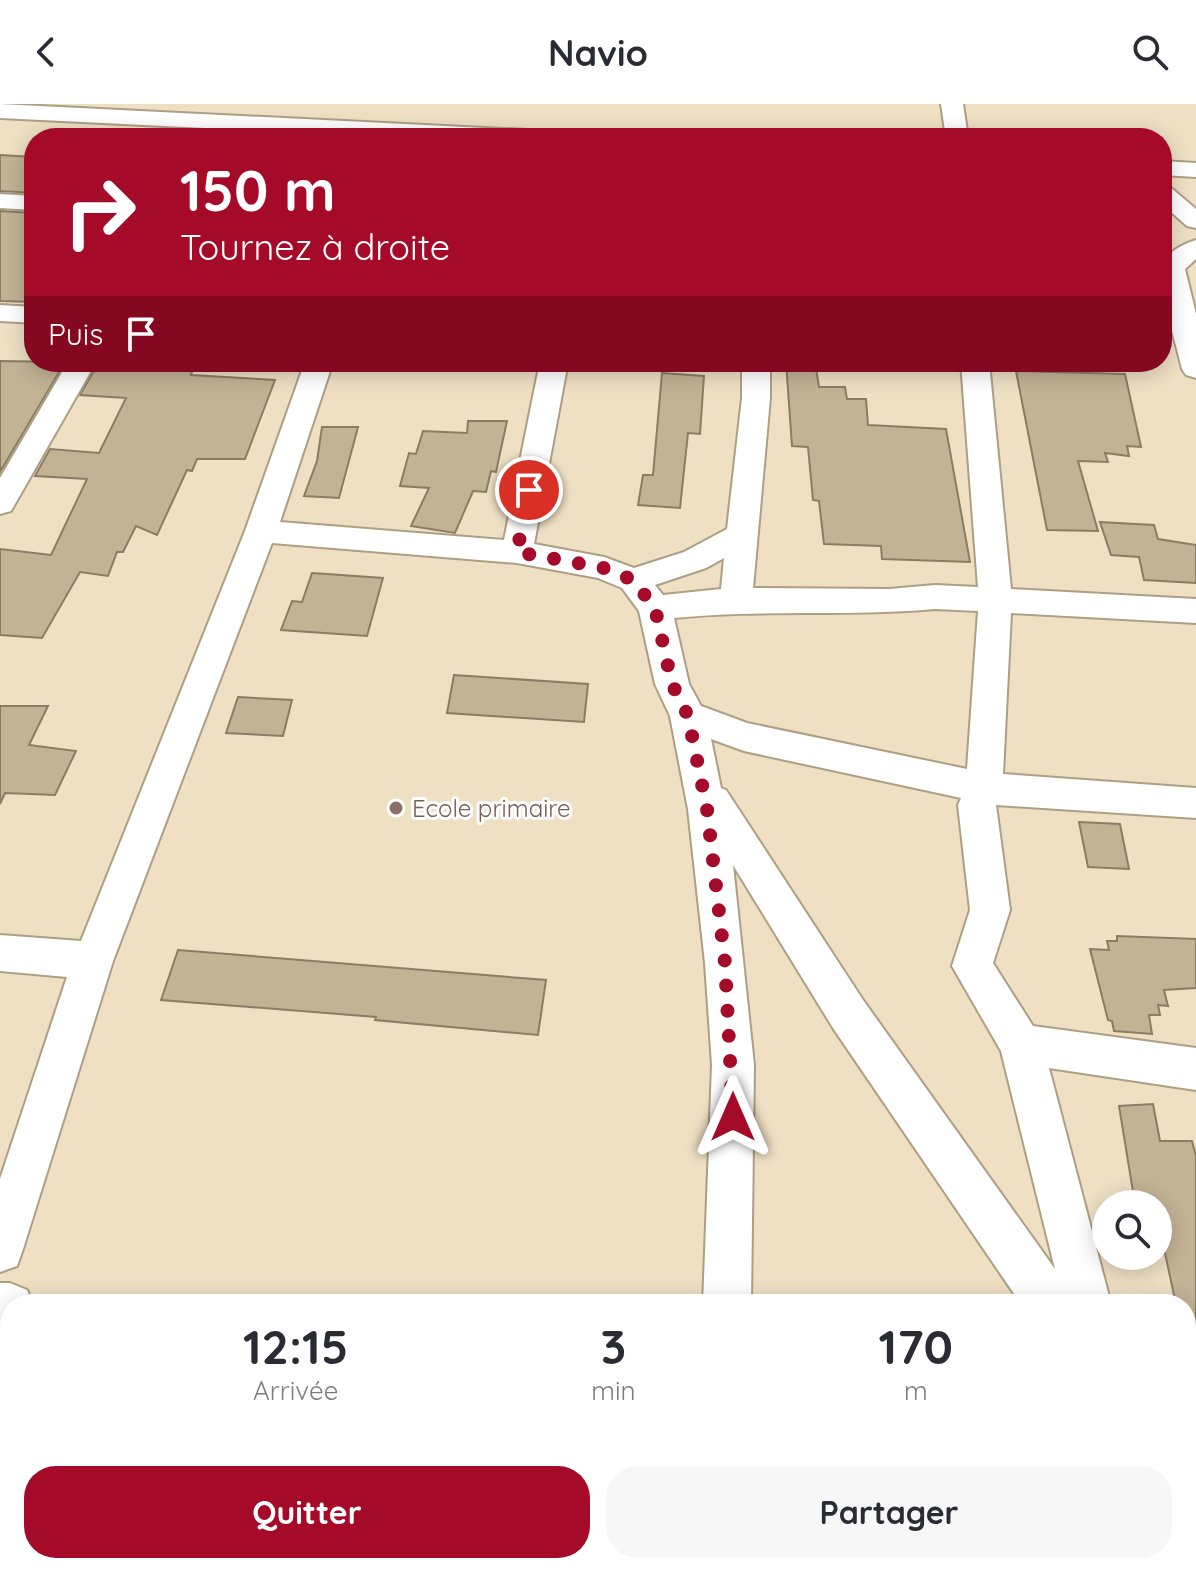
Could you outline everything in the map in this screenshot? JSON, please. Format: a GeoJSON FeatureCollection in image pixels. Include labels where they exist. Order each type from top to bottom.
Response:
{"type":"FeatureCollection","features":[{"type":"Feature","properties":{"kind":"street"},"geometry":{"type":"LineString","coordinates":[[399,128],[409,104]]}},
{"type":"Feature","properties":{"kind":"street"},"geometry":{"type":"LineString","coordinates":[[952,104],[956,128]]}},
{"type":"Feature","properties":{"kind":"street"},"geometry":{"type":"LineString","coordinates":[[0,111],[192,128]]}},
{"type":"Feature","properties":{"kind":"street"},"geometry":{"type":"LineString","coordinates":[[1172,169],[1196,170]]}},
{"type":"Feature","properties":{"kind":"street"},"geometry":{"type":"LineString","coordinates":[[0,201],[24,202]]}},
{"type":"Feature","properties":{"kind":"street"},"geometry":{"type":"LineString","coordinates":[[1172,201],[1196,221]]}},
{"type":"Feature","properties":{"kind":"street"},"geometry":{"type":"LineString","coordinates":[[1196,248],[1181,257],[1177,269],[1196,369]]}},
{"type":"Feature","properties":{"kind":"street"},"geometry":{"type":"LineString","coordinates":[[0,313],[24,314]]}},
{"type":"Feature","properties":{"kind":"street"},"geometry":{"type":"LineString","coordinates":[[0,504],[76,372]]}},
{"type":"Feature","properties":{"kind":"street"},"geometry":{"type":"LineString","coordinates":[[0,1249],[93,961],[261,531],[316,372]]}},
{"type":"Feature","properties":{"kind":"street"},"geometry":{"type":"LineString","coordinates":[[517,552],[552,372]]}},
{"type":"Feature","properties":{"kind":"street"},"geometry":{"type":"LineString","coordinates":[[736,600],[755,372]]}},
{"type":"Feature","properties":{"kind":"street"},"geometry":{"type":"LineString","coordinates":[[976,372],[995,598],[984,788],[977,805],[990,910],[972,966],[1021,1044],[1084,1294]]}},
{"type":"Feature","properties":{"kind":"street"},"geometry":{"type":"LineString","coordinates":[[261,531],[517,552],[604,568],[644,594],[736,600],[995,598],[1196,611]]}},
{"type":"Feature","properties":{"kind":"street"},"geometry":{"type":"LineString","coordinates":[[644,594],[695,560],[743,534]]}},
{"type":"Feature","properties":{"kind":"street"},"geometry":{"type":"LineString","coordinates":[[644,594],[672,684],[688,716],[707,809],[733,1065],[727,1294]]}},
{"type":"Feature","properties":{"kind":"street"},"geometry":{"type":"LineString","coordinates":[[688,716],[744,737],[984,788],[1196,803]]}},
{"type":"Feature","properties":{"kind":"street"},"geometry":{"type":"LineString","coordinates":[[700,777],[730,832],[848,1014],[1043,1294]]}},
{"type":"Feature","properties":{"kind":"street"},"geometry":{"type":"LineString","coordinates":[[0,953],[93,961]]}},
{"type":"Feature","properties":{"kind":"street"},"geometry":{"type":"LineString","coordinates":[[1021,1044],[1196,1069]]}},
{"type":"Feature","properties":{"kind":"building"},"geometry":{"type":"Polygon","coordinates":[[[0,155],[24,156],[24,192],[0,191],[0,155]]]}},
{"type":"Feature","properties":{"kind":"building"},"geometry":{"type":"Polygon","coordinates":[[[0,211],[24,212],[24,302],[0,301],[0,211]]]}},
{"type":"Feature","properties":{"kind":"building"},"geometry":{"type":"Polygon","coordinates":[[[0,361],[24,361],[24,372],[59,372],[0,472],[0,361]]]}},
{"type":"Feature","properties":{"kind":"building"},"geometry":{"type":"Polygon","coordinates":[[[93,372],[192,372],[191,375],[275,380],[245,459],[197,459],[192,471],[187,470],[157,535],[136,526],[123,552],[117,552],[108,576],[80,572],[42,638],[0,635],[0,549],[51,555],[87,479],[35,476],[50,449],[99,453],[126,398],[80,395],[93,372]]]}},
{"type":"Feature","properties":{"kind":"building"},"geometry":{"type":"Polygon","coordinates":[[[787,372],[817,372],[819,387],[845,387],[847,399],[866,399],[868,425],[946,429],[970,562],[882,559],[881,546],[824,544],[819,501],[813,500],[808,447],[792,446],[787,372]]]}},
{"type":"Feature","properties":{"kind":"building"},"geometry":{"type":"Polygon","coordinates":[[[1016,372],[1125,374],[1141,447],[1127,446],[1129,456],[1105,453],[1108,462],[1078,461],[1098,531],[1047,530],[1016,372]]]}},
{"type":"Feature","properties":{"kind":"building"},"geometry":{"type":"Polygon","coordinates":[[[662,373],[704,376],[700,434],[688,433],[680,508],[638,505],[643,475],[653,475],[662,373]]]}},
{"type":"Feature","properties":{"kind":"building"},"geometry":{"type":"Polygon","coordinates":[[[468,421],[507,421],[496,472],[491,471],[486,492],[473,491],[455,533],[411,526],[429,488],[400,486],[409,453],[416,454],[423,431],[467,433],[468,421]]]}},
{"type":"Feature","properties":{"kind":"building"},"geometry":{"type":"Polygon","coordinates":[[[322,427],[358,427],[339,498],[304,496],[317,461],[322,427]]]}},
{"type":"Feature","properties":{"kind":"building"},"geometry":{"type":"Polygon","coordinates":[[[1100,522],[1154,525],[1158,539],[1196,545],[1196,583],[1144,580],[1139,557],[1111,555],[1100,522]]]}},
{"type":"Feature","properties":{"kind":"building"},"geometry":{"type":"Polygon","coordinates":[[[312,573],[383,578],[367,636],[281,630],[292,601],[302,602],[312,573]]]}},
{"type":"Feature","properties":{"kind":"building"},"geometry":{"type":"Polygon","coordinates":[[[454,675],[588,684],[584,722],[447,713],[454,675]]]}},
{"type":"Feature","properties":{"kind":"building"},"geometry":{"type":"Polygon","coordinates":[[[238,697],[292,700],[283,736],[226,733],[238,697]]]}},
{"type":"Feature","properties":{"kind":"building"},"geometry":{"type":"Polygon","coordinates":[[[0,706],[48,706],[29,745],[76,751],[55,795],[5,793],[0,804],[0,706]]]}},
{"type":"Feature","properties":{"kind":"building"},"geometry":{"type":"Polygon","coordinates":[[[1079,822],[1120,824],[1129,869],[1088,867],[1079,822]]]}},
{"type":"Feature","properties":{"kind":"building"},"geometry":{"type":"Polygon","coordinates":[[[1117,936],[1196,939],[1196,988],[1164,990],[1168,1006],[1158,1005],[1160,1015],[1149,1015],[1152,1034],[1114,1031],[1112,1021],[1108,1020],[1090,949],[1109,950],[1107,941],[1117,941],[1117,936]]]}},
{"type":"Feature","properties":{"kind":"building"},"geometry":{"type":"Polygon","coordinates":[[[178,950],[546,980],[538,1035],[375,1020],[376,1017],[161,1000],[178,950]]]}},
{"type":"Feature","properties":{"kind":"building"},"geometry":{"type":"Polygon","coordinates":[[[1153,1104],[1160,1141],[1192,1141],[1196,1156],[1196,1294],[1174,1294],[1169,1270],[1172,1270],[1172,1190],[1133,1190],[1119,1106],[1153,1104]]]}},
{"type":"Feature","properties":{"kind":"place","name":"Ecole primaire"},"geometry":{"type":"Point","coordinates":[396,808]}},
{"type":"Feature","properties":{"kind":"route"},"geometry":{"type":"LineString","coordinates":[[529,490],[517,552],[604,568],[633,580],[655,608],[672,684],[688,716],[707,809],[725,963],[733,1065],[733,1117]]}}]}
